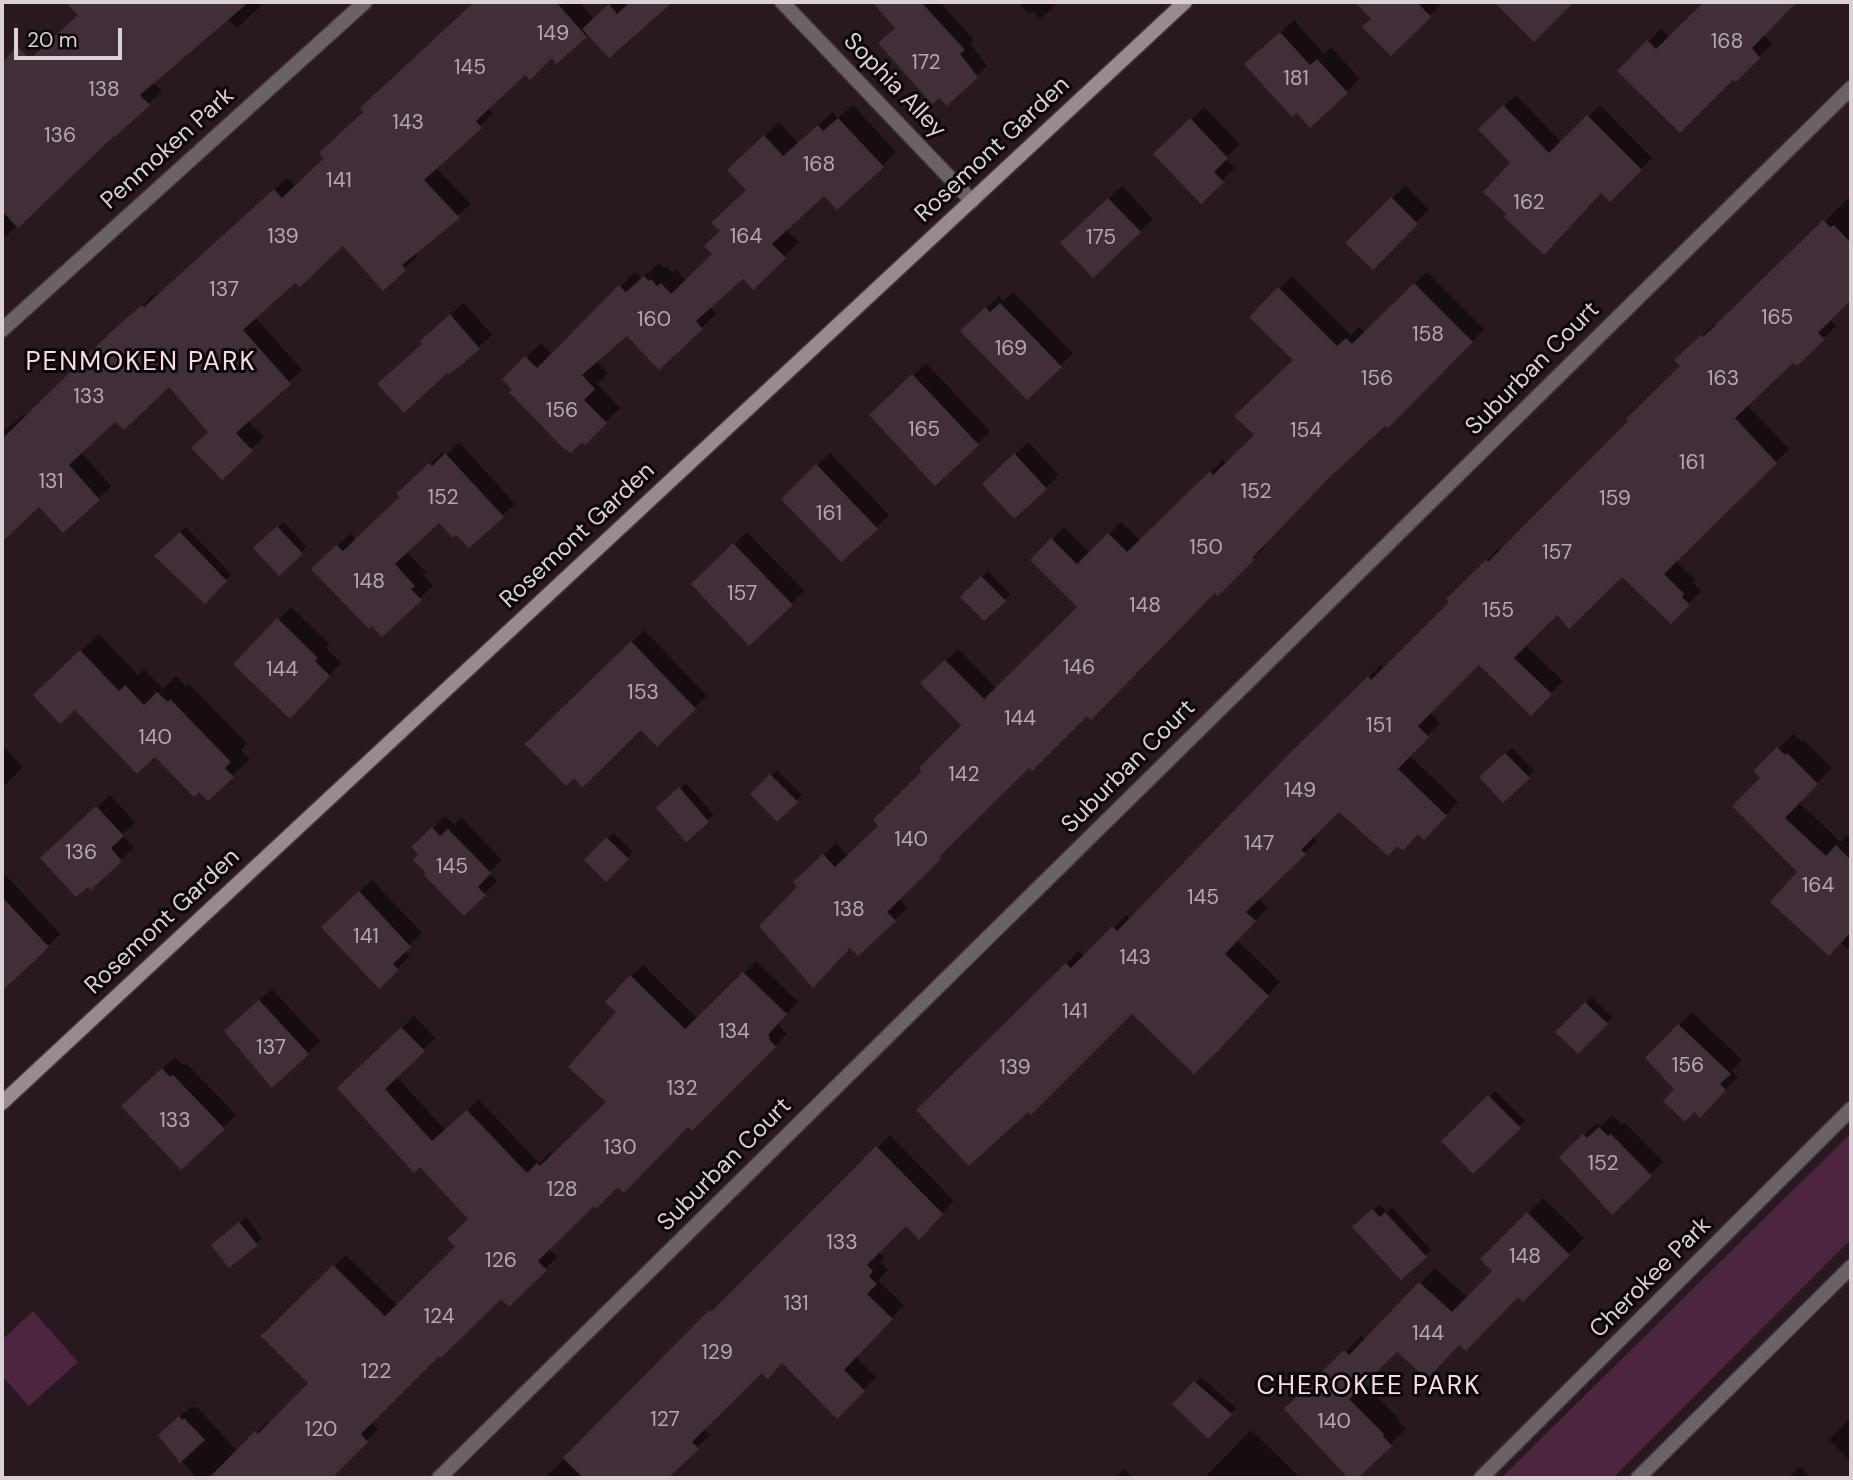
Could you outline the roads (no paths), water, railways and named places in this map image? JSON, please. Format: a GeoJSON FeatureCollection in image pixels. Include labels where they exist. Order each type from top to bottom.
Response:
{"type":"FeatureCollection","features":[{"type":"Feature","properties":{"kind":"street","name":"Penmoken Park"},"geometry":{"type":"LineString","coordinates":[[2,330],[365,2]]}},
{"type":"Feature","properties":{"kind":"street","name":"Sophia Alley"},"geometry":{"type":"LineString","coordinates":[[782,2],[972,201]]}},
{"type":"Feature","properties":{"kind":"street","name":"Rosemont Garden"},"geometry":{"type":"LineString","coordinates":[[2,1103],[1185,2]]}},
{"type":"Feature","properties":{"kind":"street","name":"Suburban Court"},"geometry":{"type":"LineString","coordinates":[[439,1478],[1851,88]]}},
{"type":"Feature","properties":{"kind":"street","name":"Cherokee Park"},"geometry":{"type":"LineString","coordinates":[[1481,1478],[1851,1109]]}},
{"type":"Feature","properties":{"kind":"street"},"geometry":{"type":"LineString","coordinates":[[1638,1478],[1851,1267]]}},
{"type":"Feature","properties":{"kind":"district","name":"PENMOKEN PARK"},"geometry":{"type":"Point","coordinates":[141,363]}},
{"type":"Feature","properties":{"kind":"district","name":"CHEROKEE PARK"},"geometry":{"type":"Point","coordinates":[1369,1387]}}]}
